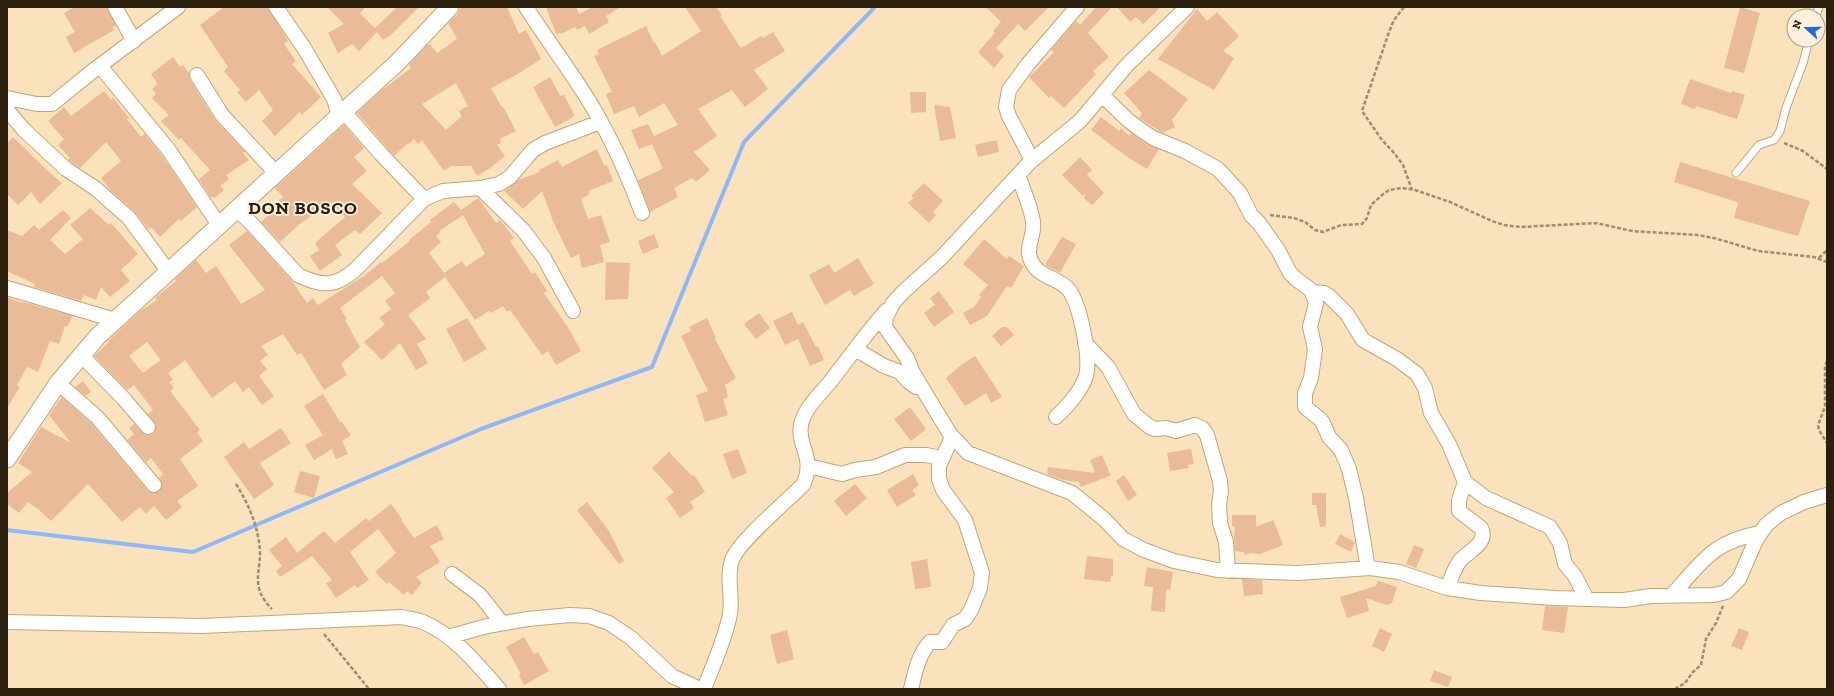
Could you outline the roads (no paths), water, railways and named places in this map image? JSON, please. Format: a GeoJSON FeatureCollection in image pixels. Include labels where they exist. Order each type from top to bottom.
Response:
{"type":"FeatureCollection","features":[{"type":"Feature","properties":{"kind":"street"},"geometry":{"type":"LineString","coordinates":[[115,7],[134,41]]}},
{"type":"Feature","properties":{"kind":"street"},"geometry":{"type":"LineString","coordinates":[[7,98],[31,103],[52,104],[178,7]]}},
{"type":"Feature","properties":{"kind":"street"},"geometry":{"type":"LineString","coordinates":[[276,7],[304,48],[334,99],[341,114],[424,198]]}},
{"type":"Feature","properties":{"kind":"street"},"geometry":{"type":"LineString","coordinates":[[7,459],[58,383],[81,355],[115,320],[398,62],[450,7]]}},
{"type":"Feature","properties":{"kind":"street"},"geometry":{"type":"LineString","coordinates":[[526,7],[574,78],[600,122],[628,177],[642,213]]}},
{"type":"Feature","properties":{"kind":"street"},"geometry":{"type":"LineString","coordinates":[[1032,160],[1009,116],[1006,106],[1009,90],[1028,64],[1077,7]]}},
{"type":"Feature","properties":{"kind":"street"},"geometry":{"type":"LineString","coordinates":[[704,689],[720,648],[729,616],[731,596],[729,581],[732,559],[742,544],[803,485],[808,475],[807,455],[802,439],[801,425],[811,404],[868,330],[903,292],[941,258],[1032,160],[1080,121],[1127,65],[1187,7]]}},
{"type":"Feature","properties":{"kind":"street"},"geometry":{"type":"LineString","coordinates":[[100,66],[168,149],[219,225]]}},
{"type":"Feature","properties":{"kind":"street"},"geometry":{"type":"LineString","coordinates":[[197,75],[222,115],[237,133],[276,173]]}},
{"type":"Feature","properties":{"kind":"street"},"geometry":{"type":"LineString","coordinates":[[1102,95],[1129,121],[1141,130],[1218,169],[1240,193],[1249,210],[1278,250],[1290,273],[1312,292],[1316,303],[1310,326],[1315,349],[1311,378],[1305,393],[1305,407],[1324,423],[1329,436],[1341,450],[1349,469],[1357,503],[1368,568]]}},
{"type":"Feature","properties":{"kind":"street"},"geometry":{"type":"LineString","coordinates":[[7,110],[24,130],[66,169],[95,188],[129,218],[168,271]]}},
{"type":"Feature","properties":{"kind":"street"},"geometry":{"type":"LineString","coordinates":[[236,209],[250,222],[298,275],[322,284],[345,279],[424,198],[443,191],[480,188],[498,184],[510,177],[533,150],[545,143],[600,122]]}},
{"type":"Feature","properties":{"kind":"street"},"geometry":{"type":"LineString","coordinates":[[1018,175],[1033,222],[1029,253],[1030,258],[1042,274],[1058,282],[1068,290],[1078,308],[1085,343],[1086,376],[1064,409],[1056,417]]}},
{"type":"Feature","properties":{"kind":"street"},"geometry":{"type":"LineString","coordinates":[[480,188],[523,230],[544,258],[573,311]]}},
{"type":"Feature","properties":{"kind":"street"},"geometry":{"type":"LineString","coordinates":[[7,288],[115,320]]}},
{"type":"Feature","properties":{"kind":"street"},"geometry":{"type":"LineString","coordinates":[[1312,292],[1324,293],[1329,296],[1347,314],[1363,340],[1397,359],[1417,374],[1424,388],[1431,413],[1449,444],[1465,482],[1486,498],[1550,527],[1560,543],[1565,564],[1575,576],[1586,598]]}},
{"type":"Feature","properties":{"kind":"street"},"geometry":{"type":"LineString","coordinates":[[893,304],[885,322],[885,327],[907,358],[913,373],[952,437],[968,453],[1072,493],[1104,519],[1123,539],[1144,550],[1174,560],[1217,570],[1298,573],[1368,568],[1399,572],[1447,588],[1481,593],[1555,598],[1624,600],[1672,595],[1707,595],[1726,592],[1739,579],[1760,533],[1766,525],[1781,513],[1804,502],[1827,495]]}},
{"type":"Feature","properties":{"kind":"street"},"geometry":{"type":"LineString","coordinates":[[1085,343],[1108,367],[1134,414],[1150,427],[1155,429],[1166,428],[1176,431],[1195,425],[1202,428],[1207,436],[1220,481],[1220,524],[1226,542],[1228,571]]}},
{"type":"Feature","properties":{"kind":"street"},"geometry":{"type":"LineString","coordinates":[[855,348],[884,366],[900,372],[912,385],[922,387]]}},
{"type":"Feature","properties":{"kind":"street"},"geometry":{"type":"LineString","coordinates":[[81,355],[124,398],[148,427]]}},
{"type":"Feature","properties":{"kind":"street"},"geometry":{"type":"LineString","coordinates":[[58,383],[97,417],[154,485]]}},
{"type":"Feature","properties":{"kind":"street"},"geometry":{"type":"LineString","coordinates":[[911,689],[915,670],[924,650],[930,642],[942,642],[953,625],[967,617],[976,602],[981,580],[982,573],[979,560],[965,520],[943,490],[939,479],[939,466],[952,437]]}},
{"type":"Feature","properties":{"kind":"street"},"geometry":{"type":"LineString","coordinates":[[808,466],[842,474],[855,470],[876,467],[906,455],[926,455],[942,458]]}},
{"type":"Feature","properties":{"kind":"street"},"geometry":{"type":"LineString","coordinates":[[1447,588],[1459,562],[1464,556],[1476,548],[1483,534],[1481,528],[1459,511],[1459,500],[1465,482]]}},
{"type":"Feature","properties":{"kind":"street"},"geometry":{"type":"LineString","coordinates":[[1672,595],[1698,564],[1721,545],[1745,536],[1760,533]]}},
{"type":"Feature","properties":{"kind":"street"},"geometry":{"type":"LineString","coordinates":[[452,574],[480,595],[502,623]]}},
{"type":"Feature","properties":{"kind":"street"},"geometry":{"type":"LineString","coordinates":[[448,637],[502,623],[528,619],[570,615],[590,616],[609,623],[631,638],[672,676],[700,689]]}},
{"type":"Feature","properties":{"kind":"street"},"geometry":{"type":"LineString","coordinates":[[7,622],[202,626],[402,617],[422,622],[443,632],[470,656],[499,689]]}},
{"type":"Feature","properties":{"kind":"lane"},"geometry":{"type":"LineString","coordinates":[[1736,173],[1758,145],[1774,140],[1780,131],[1786,108],[1803,63],[1807,48]]}},
{"type":"Feature","properties":{"kind":"waterway"},"geometry":{"type":"LineString","coordinates":[[7,530],[193,552],[481,429],[652,367],[744,142],[875,7]]}},
{"type":"Feature","properties":{"kind":"district","name":"DON BOSCO"},"geometry":{"type":"Point","coordinates":[303,208]}}]}
